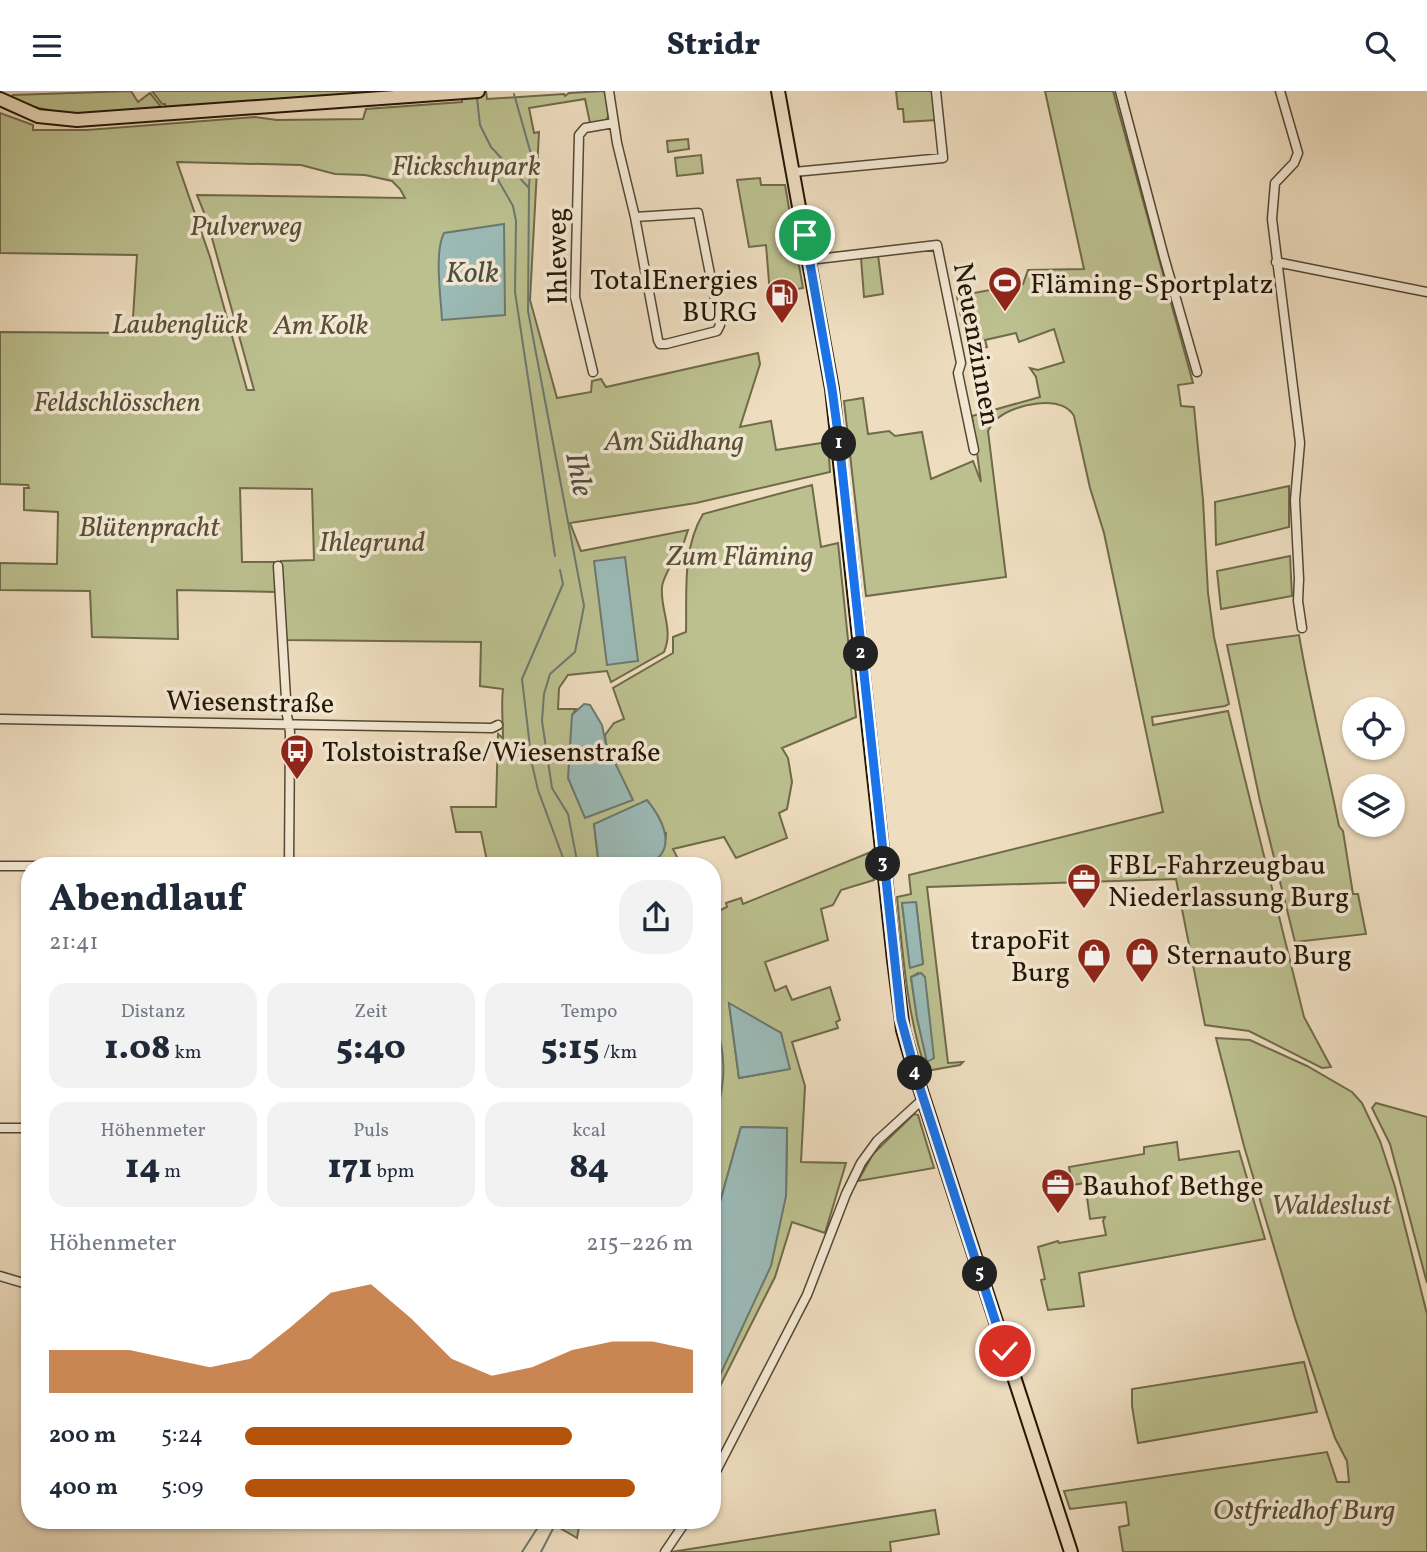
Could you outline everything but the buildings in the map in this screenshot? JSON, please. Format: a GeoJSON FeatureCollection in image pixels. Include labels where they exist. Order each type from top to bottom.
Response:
{"type":"FeatureCollection","features":[{"type":"Feature","properties":{"kind":"main road"},"geometry":{"type":"LineString","coordinates":[[0,99],[38,116],[77,120],[478,91]]}},
{"type":"Feature","properties":{"kind":"main road"},"geometry":{"type":"LineString","coordinates":[[778,91],[832,389],[897,991],[906,1042],[1071,1552]]}},
{"type":"Feature","properties":{"kind":"street"},"geometry":{"type":"LineString","coordinates":[[609,91],[660,344],[718,331],[720,325],[698,213],[635,217]]}},
{"type":"Feature","properties":{"kind":"street"},"geometry":{"type":"LineString","coordinates":[[794,172],[940,159],[943,156],[936,91]]}},
{"type":"Feature","properties":{"kind":"street"},"geometry":{"type":"LineString","coordinates":[[1120,91],[1197,372]]}},
{"type":"Feature","properties":{"kind":"street"},"geometry":{"type":"LineString","coordinates":[[1280,91],[1298,153],[1294,163],[1277,179],[1272,219],[1300,443],[1295,500],[1298,601],[1302,628]]}},
{"type":"Feature","properties":{"kind":"street","name":"Ihleweg"},"geometry":{"type":"LineString","coordinates":[[593,372],[575,297],[579,135],[585,128],[614,123]]}},
{"type":"Feature","properties":{"kind":"street","name":"Neuenzinnen"},"geometry":{"type":"LineString","coordinates":[[809,260],[937,245],[961,363],[958,373],[974,450]]}},
{"type":"Feature","properties":{"kind":"street"},"geometry":{"type":"LineString","coordinates":[[1276,262],[1427,292]]}},
{"type":"Feature","properties":{"kind":"street"},"geometry":{"type":"LineString","coordinates":[[278,566],[289,724],[289,857]]}},
{"type":"Feature","properties":{"kind":"street","name":"Wiesenstraße"},"geometry":{"type":"LineString","coordinates":[[0,719],[492,728],[498,725]]}},
{"type":"Feature","properties":{"kind":"street"},"geometry":{"type":"LineString","coordinates":[[0,866],[21,866]]}},
{"type":"Feature","properties":{"kind":"street"},"geometry":{"type":"LineString","coordinates":[[721,1462],[807,1295],[841,1206],[861,1163],[877,1141],[923,1099]]}},
{"type":"Feature","properties":{"kind":"street"},"geometry":{"type":"LineString","coordinates":[[0,1128],[21,1128]]}},
{"type":"Feature","properties":{"kind":"street"},"geometry":{"type":"LineString","coordinates":[[0,1276],[21,1282]]}},
{"type":"Feature","properties":{"kind":"street"},"geometry":{"type":"LineString","coordinates":[[665,1552],[681,1529]]}},
{"type":"Feature","properties":{"kind":"green space"},"geometry":{"type":"Polygon","coordinates":[[[131,91],[138,102],[150,93],[161,107],[124,113],[64,113],[27,105],[10,98],[13,95],[131,91]]]}},
{"type":"Feature","properties":{"kind":"green space"},"geometry":{"type":"Polygon","coordinates":[[[152,91],[406,91],[166,108],[152,91]]]}},
{"type":"Feature","properties":{"kind":"green space"},"geometry":{"type":"Polygon","coordinates":[[[461,91],[486,91],[487,99],[565,96],[569,93],[605,91],[609,115],[606,121],[590,123],[585,99],[529,108],[534,133],[539,132],[530,300],[557,398],[591,392],[592,381],[601,379],[606,387],[758,353],[760,364],[740,427],[771,421],[776,450],[828,442],[830,472],[696,503],[570,523],[581,551],[688,530],[678,560],[673,560],[663,584],[668,635],[664,652],[611,682],[607,671],[568,675],[559,688],[558,709],[576,709],[572,715],[616,761],[606,744],[605,735],[614,723],[624,719],[613,688],[673,653],[673,637],[686,632],[689,556],[696,527],[703,514],[812,485],[821,547],[838,543],[856,717],[782,748],[788,758],[792,782],[787,809],[779,813],[787,838],[736,858],[724,837],[673,849],[677,857],[656,857],[664,845],[666,833],[594,824],[598,857],[486,857],[481,832],[456,832],[451,807],[496,807],[498,734],[503,738],[503,689],[480,686],[481,642],[285,640],[281,561],[314,560],[312,489],[240,488],[242,562],[274,562],[276,592],[177,590],[178,639],[92,637],[90,591],[0,590],[0,563],[57,564],[58,512],[24,510],[24,488],[29,488],[28,485],[0,484],[0,332],[132,333],[137,255],[0,253],[0,113],[33,125],[33,130],[87,130],[255,117],[277,120],[363,119],[366,109],[462,102],[461,91]],[[177,162],[210,257],[247,390],[254,390],[207,220],[197,195],[405,198],[392,181],[365,175],[335,174],[301,165],[177,162]]]}},
{"type":"Feature","properties":{"kind":"green space"},"geometry":{"type":"Polygon","coordinates":[[[896,91],[934,91],[937,120],[904,122],[903,109],[898,109],[896,91]]]}},
{"type":"Feature","properties":{"kind":"green space"},"geometry":{"type":"Polygon","coordinates":[[[1045,91],[1113,91],[1193,383],[1178,385],[1181,406],[1194,407],[1208,593],[1214,637],[1229,704],[1152,717],[1153,725],[1228,711],[1304,1017],[1331,1067],[1322,1068],[1249,1031],[1205,1025],[1176,879],[927,887],[948,1063],[963,1062],[960,1065],[926,1071],[910,1007],[897,897],[911,894],[909,875],[1163,812],[1104,533],[1090,488],[1074,416],[1059,405],[1026,405],[998,418],[988,431],[1006,577],[866,596],[844,401],[863,398],[868,434],[889,431],[895,436],[922,432],[931,479],[973,461],[981,482],[972,416],[1040,397],[1036,377],[1030,368],[1038,370],[1064,362],[1054,329],[1019,342],[1016,333],[985,340],[987,347],[968,352],[957,296],[1023,284],[1028,270],[1084,269],[1045,91]],[[902,903],[910,967],[923,964],[916,903],[902,903]],[[918,973],[911,977],[917,1018],[928,1062],[918,973]]]}},
{"type":"Feature","properties":{"kind":"green space"},"geometry":{"type":"Polygon","coordinates":[[[688,139],[689,149],[668,152],[667,141],[688,139]]]}},
{"type":"Feature","properties":{"kind":"green space"},"geometry":{"type":"Polygon","coordinates":[[[701,155],[703,173],[677,176],[675,158],[701,155]]]}},
{"type":"Feature","properties":{"kind":"green space"},"geometry":{"type":"Polygon","coordinates":[[[760,178],[761,185],[785,185],[803,288],[770,294],[766,245],[749,247],[737,180],[760,178]]]}},
{"type":"Feature","properties":{"kind":"green space"},"geometry":{"type":"Polygon","coordinates":[[[878,255],[883,294],[864,297],[861,258],[878,255]]]}},
{"type":"Feature","properties":{"kind":"green space"},"geometry":{"type":"Polygon","coordinates":[[[1289,486],[1289,527],[1216,545],[1215,502],[1289,486]]]}},
{"type":"Feature","properties":{"kind":"green space"},"geometry":{"type":"Polygon","coordinates":[[[1290,556],[1292,596],[1221,609],[1217,571],[1290,556]]]}},
{"type":"Feature","properties":{"kind":"green space"},"geometry":{"type":"Polygon","coordinates":[[[1299,635],[1339,826],[1344,837],[1353,894],[1358,894],[1366,934],[1295,942],[1260,801],[1227,645],[1299,635]]]}},
{"type":"Feature","properties":{"kind":"green space"},"geometry":{"type":"Polygon","coordinates":[[[871,852],[874,880],[841,890],[833,905],[821,909],[828,940],[765,962],[775,991],[786,986],[792,1000],[830,987],[840,1020],[836,1022],[838,1028],[792,1042],[805,1086],[801,1162],[846,1163],[825,1233],[792,1222],[775,1277],[721,1384],[721,1365],[786,1196],[787,1128],[741,1127],[721,1199],[721,910],[727,907],[726,903],[741,898],[743,904],[871,852]],[[729,1004],[739,1078],[789,1069],[781,1033],[729,1004]]]}},
{"type":"Feature","properties":{"kind":"green space","name":"Waldeslust"},"geometry":{"type":"Polygon","coordinates":[[[1216,1038],[1250,1040],[1307,1066],[1352,1092],[1362,1103],[1380,1141],[1395,1187],[1427,1314],[1427,1552],[1123,1552],[1119,1527],[1129,1525],[1126,1502],[1070,1509],[1064,1491],[1327,1452],[1337,1482],[1349,1482],[1347,1461],[1335,1438],[1295,1318],[1244,1146],[1216,1038]]]}},
{"type":"Feature","properties":{"kind":"green space"},"geometry":{"type":"Polygon","coordinates":[[[1376,1103],[1427,1117],[1427,1283],[1390,1144],[1372,1108],[1376,1103]]]}},
{"type":"Feature","properties":{"kind":"green space"},"geometry":{"type":"Polygon","coordinates":[[[914,1114],[918,1115],[934,1168],[858,1181],[873,1154],[914,1114]]]}},
{"type":"Feature","properties":{"kind":"green space"},"geometry":{"type":"Polygon","coordinates":[[[1177,1142],[1179,1160],[1239,1151],[1265,1239],[1079,1273],[1084,1306],[1048,1310],[1041,1280],[1045,1279],[1038,1247],[1058,1241],[1059,1243],[1106,1235],[1103,1221],[1105,1217],[1090,1219],[1085,1183],[1072,1185],[1069,1167],[1144,1154],[1144,1147],[1177,1142]]]}},
{"type":"Feature","properties":{"kind":"green space"},"geometry":{"type":"Polygon","coordinates":[[[1304,1362],[1317,1412],[1138,1443],[1132,1389],[1304,1362]]]}},
{"type":"Feature","properties":{"kind":"green space"},"geometry":{"type":"Polygon","coordinates":[[[935,1510],[939,1534],[890,1542],[891,1552],[671,1552],[935,1510]]]}},
{"type":"Feature","properties":{"kind":"green space"},"geometry":{"type":"Polygon","coordinates":[[[562,1529],[579,1529],[577,1538],[562,1529]]]}},
{"type":"Feature","properties":{"kind":"water","name":"Kolk"},"geometry":{"type":"Polygon","coordinates":[[[504,224],[505,315],[442,320],[439,252],[444,233],[504,224]]]}},
{"type":"Feature","properties":{"kind":"water"},"geometry":{"type":"Polygon","coordinates":[[[625,557],[638,661],[607,665],[594,561],[625,557]]]}},
{"type":"Feature","properties":{"kind":"water"},"geometry":{"type":"Polygon","coordinates":[[[584,704],[590,705],[602,725],[606,744],[633,800],[585,818],[568,778],[572,715],[584,704]]]}},
{"type":"Feature","properties":{"kind":"water"},"geometry":{"type":"Polygon","coordinates":[[[647,800],[663,827],[665,845],[662,854],[659,857],[598,857],[594,824],[647,800]]]}},
{"type":"Feature","properties":{"kind":"water"},"geometry":{"type":"Polygon","coordinates":[[[916,902],[923,964],[910,968],[902,903],[916,902]]]}},
{"type":"Feature","properties":{"kind":"water"},"geometry":{"type":"Polygon","coordinates":[[[921,973],[925,977],[934,1058],[927,1062],[911,977],[921,973]]]}},
{"type":"Feature","properties":{"kind":"water"},"geometry":{"type":"Polygon","coordinates":[[[729,1003],[781,1033],[790,1069],[739,1078],[729,1003]]]}},
{"type":"Feature","properties":{"kind":"water"},"geometry":{"type":"Polygon","coordinates":[[[741,1127],[787,1128],[786,1196],[771,1266],[721,1373],[721,1199],[741,1127]]]}},
{"type":"Feature","properties":{"kind":"waterway"},"geometry":{"type":"LineString","coordinates":[[514,94],[531,154],[529,187]]}},
{"type":"Feature","properties":{"kind":"waterway","name":"Ihle"},"geometry":{"type":"LineString","coordinates":[[477,98],[480,125],[491,147],[529,188],[528,311],[584,606],[575,652],[550,674],[544,694],[542,721],[552,788],[568,814],[576,857]]}},
{"type":"Feature","properties":{"kind":"waterway"},"geometry":{"type":"LineString","coordinates":[[489,164],[513,206],[516,221],[515,292],[555,556]]}},
{"type":"Feature","properties":{"kind":"waterway"},"geometry":{"type":"LineString","coordinates":[[560,570],[563,584],[522,679],[532,764],[538,790],[563,857]]}},
{"type":"Feature","properties":{"kind":"waterway","name":"Ihle"},"geometry":{"type":"LineString","coordinates":[[721,1043],[721,1093]]}},
{"type":"Feature","properties":{"kind":"waterway"},"geometry":{"type":"LineString","coordinates":[[522,1552],[537,1529]]}},
{"type":"Feature","properties":{"kind":"waterway","name":"Ihle"},"geometry":{"type":"LineString","coordinates":[[541,1552],[553,1529]]}},
{"type":"Feature","properties":{"kind":"place","name":"Fläming-Sportplatz"},"geometry":{"type":"Point","coordinates":[1005,313]}},
{"type":"Feature","properties":{"kind":"place","name":"TotalEnergies BURG"},"geometry":{"type":"Point","coordinates":[782,325]}},
{"type":"Feature","properties":{"kind":"place","name":"Tolstoistraße/Wiesenstraße"},"geometry":{"type":"Point","coordinates":[297,781]}},
{"type":"Feature","properties":{"kind":"place","name":"FBL-Fahrzeugbau Niederlassung Burg"},"geometry":{"type":"Point","coordinates":[1084,910]}},
{"type":"Feature","properties":{"kind":"place","name":"Sternauto Burg"},"geometry":{"type":"Point","coordinates":[1142,984]}},
{"type":"Feature","properties":{"kind":"place","name":"trapoFit Burg"},"geometry":{"type":"Point","coordinates":[1094,985]}},
{"type":"Feature","properties":{"kind":"place","name":"Bauhof Bethge"},"geometry":{"type":"Point","coordinates":[1058,1215]}},
{"type":"Feature","properties":{"kind":"route"},"geometry":{"type":"LineString","coordinates":[[805,235],[839,441],[901,1019],[918,1082],[1005,1351]]}},
{"type":"Feature","properties":{"kind":"park label","name":"Flickschupark"},"geometry":{"type":"Point","coordinates":[466,165]}},
{"type":"Feature","properties":{"kind":"park label","name":"Pulverweg"},"geometry":{"type":"Point","coordinates":[246,225]}},
{"type":"Feature","properties":{"kind":"park label","name":"Laubenglück"},"geometry":{"type":"Point","coordinates":[180,323]}},
{"type":"Feature","properties":{"kind":"park label","name":"Am Kolk"},"geometry":{"type":"Point","coordinates":[321,324]}},
{"type":"Feature","properties":{"kind":"park label","name":"Feldschlösschen"},"geometry":{"type":"Point","coordinates":[117,401]}},
{"type":"Feature","properties":{"kind":"park label","name":"Am Südhang"},"geometry":{"type":"Point","coordinates":[674,440]}},
{"type":"Feature","properties":{"kind":"park label","name":"Blütenpracht"},"geometry":{"type":"Point","coordinates":[149,526]}},
{"type":"Feature","properties":{"kind":"park label","name":"Ihlegrund"},"geometry":{"type":"Point","coordinates":[372,541]}},
{"type":"Feature","properties":{"kind":"park label","name":"Zum Fläming"},"geometry":{"type":"Point","coordinates":[740,555]}},
{"type":"Feature","properties":{"kind":"park label","name":"Ostfriedhof Burg"},"geometry":{"type":"Point","coordinates":[1304,1509]}}]}
